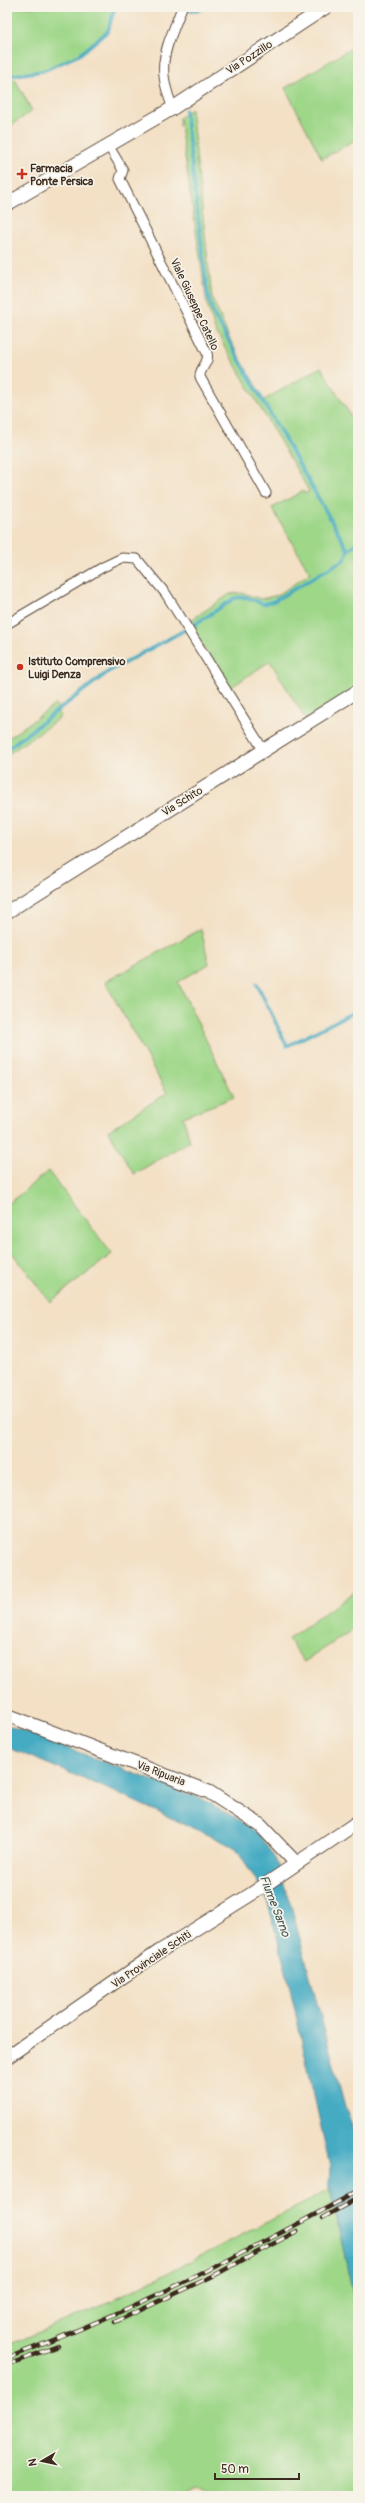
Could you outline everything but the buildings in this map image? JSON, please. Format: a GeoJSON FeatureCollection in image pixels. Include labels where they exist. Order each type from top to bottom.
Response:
{"type":"FeatureCollection","features":[{"type":"Feature","properties":{"kind":"street"},"geometry":{"type":"LineString","coordinates":[[173,108],[165,85],[162,66],[182,7]]}},
{"type":"Feature","properties":{"kind":"street","name":"Via Pozzillo"},"geometry":{"type":"LineString","coordinates":[[7,204],[173,108],[326,7]]}},
{"type":"Feature","properties":{"kind":"street","name":"Viale Giuseppe Catello"},"geometry":{"type":"LineString","coordinates":[[108,145],[123,170],[120,178],[207,353],[208,360],[199,374],[266,493]]}},
{"type":"Feature","properties":{"kind":"street"},"geometry":{"type":"LineString","coordinates":[[7,624],[103,567],[122,558],[137,559],[166,594],[264,751]]}},
{"type":"Feature","properties":{"kind":"street","name":"Via Schito"},"geometry":{"type":"LineString","coordinates":[[7,912],[358,692]]}},
{"type":"Feature","properties":{"kind":"street","name":"Via Ripuaria"},"geometry":{"type":"LineString","coordinates":[[7,1715],[209,1792],[260,1824],[296,1863]]}},
{"type":"Feature","properties":{"kind":"street","name":"Via Provinciale Schiti"},"geometry":{"type":"LineString","coordinates":[[7,2057],[160,1951],[253,1893],[358,1822]]}},
{"type":"Feature","properties":{"kind":"green space"},"geometry":{"type":"Polygon","coordinates":[[[7,7],[115,7],[108,31],[79,55],[43,71],[7,76],[7,7]]]}},
{"type":"Feature","properties":{"kind":"green space"},"geometry":{"type":"Polygon","coordinates":[[[357,45],[358,138],[322,159],[285,88],[357,45]]]}},
{"type":"Feature","properties":{"kind":"green space"},"geometry":{"type":"Polygon","coordinates":[[[15,79],[32,111],[7,128],[7,80],[15,79]]]}},
{"type":"Feature","properties":{"kind":"green space"},"geometry":{"type":"Polygon","coordinates":[[[191,109],[212,298],[230,340],[264,400],[321,367],[358,428],[358,687],[306,720],[270,661],[230,688],[188,622],[230,594],[242,593],[261,599],[278,595],[310,573],[272,508],[303,491],[305,494],[309,491],[215,330],[207,304],[179,118],[191,109]]]}},
{"type":"Feature","properties":{"kind":"green space"},"geometry":{"type":"Polygon","coordinates":[[[56,704],[61,717],[7,755],[7,739],[56,704]]]}},
{"type":"Feature","properties":{"kind":"green space"},"geometry":{"type":"Polygon","coordinates":[[[201,929],[209,964],[178,982],[234,1097],[183,1117],[190,1141],[134,1174],[108,1131],[167,1093],[105,982],[201,929]]]}},
{"type":"Feature","properties":{"kind":"green space"},"geometry":{"type":"Polygon","coordinates":[[[48,1171],[112,1254],[50,1302],[7,1246],[7,1205],[48,1171]]]}},
{"type":"Feature","properties":{"kind":"green space"},"geometry":{"type":"Polygon","coordinates":[[[354,1592],[358,1598],[358,1626],[304,1662],[288,1639],[354,1592]]]}},
{"type":"Feature","properties":{"kind":"green space"},"geometry":{"type":"Polygon","coordinates":[[[330,2190],[358,2317],[358,2496],[210,2496],[198,2490],[183,2496],[7,2496],[7,2346],[116,2299],[330,2190]]]}},
{"type":"Feature","properties":{"kind":"water","name":"Fiume Sarno"},"geometry":{"type":"Polygon","coordinates":[[[7,1725],[202,1799],[235,1817],[260,1836],[276,1860],[292,1909],[346,2110],[358,2140],[358,2318],[329,2183],[330,2167],[287,1975],[266,1896],[236,1848],[103,1787],[7,1747],[7,1725]]]}},
{"type":"Feature","properties":{"kind":"waterway"},"geometry":{"type":"LineString","coordinates":[[7,76],[43,71],[79,55],[108,31],[115,7]]}},
{"type":"Feature","properties":{"kind":"waterway"},"geometry":{"type":"LineString","coordinates":[[188,10],[197,11],[204,7]]}},
{"type":"Feature","properties":{"kind":"waterway"},"geometry":{"type":"LineString","coordinates":[[7,749],[108,672],[194,625],[235,598],[246,597],[263,604],[274,601],[345,559],[348,550],[215,317],[208,297],[185,110]]}},
{"type":"Feature","properties":{"kind":"waterway"},"geometry":{"type":"LineString","coordinates":[[348,550],[358,542]]}},
{"type":"Feature","properties":{"kind":"waterway"},"geometry":{"type":"LineString","coordinates":[[257,984],[287,1046],[358,1010]]}},
{"type":"Feature","properties":{"kind":"railway"},"geometry":{"type":"LineString","coordinates":[[7,2358],[97,2322],[142,2302],[229,2260],[358,2191]]}},
{"type":"Feature","properties":{"kind":"railway"},"geometry":{"type":"LineString","coordinates":[[322,2218],[358,2198]]}},
{"type":"Feature","properties":{"kind":"railway"},"geometry":{"type":"LineString","coordinates":[[115,2322],[213,2276],[297,2231]]}},
{"type":"Feature","properties":{"kind":"railway"},"geometry":{"type":"LineString","coordinates":[[7,2365],[58,2346]]}},
{"type":"Feature","properties":{"kind":"place","name":"Farmacia Ponte Persica"},"geometry":{"type":"Point","coordinates":[22,174]}},
{"type":"Feature","properties":{"kind":"place","name":"Istituto Comprensivo Luigi Denza"},"geometry":{"type":"Point","coordinates":[20,667]}}]}
